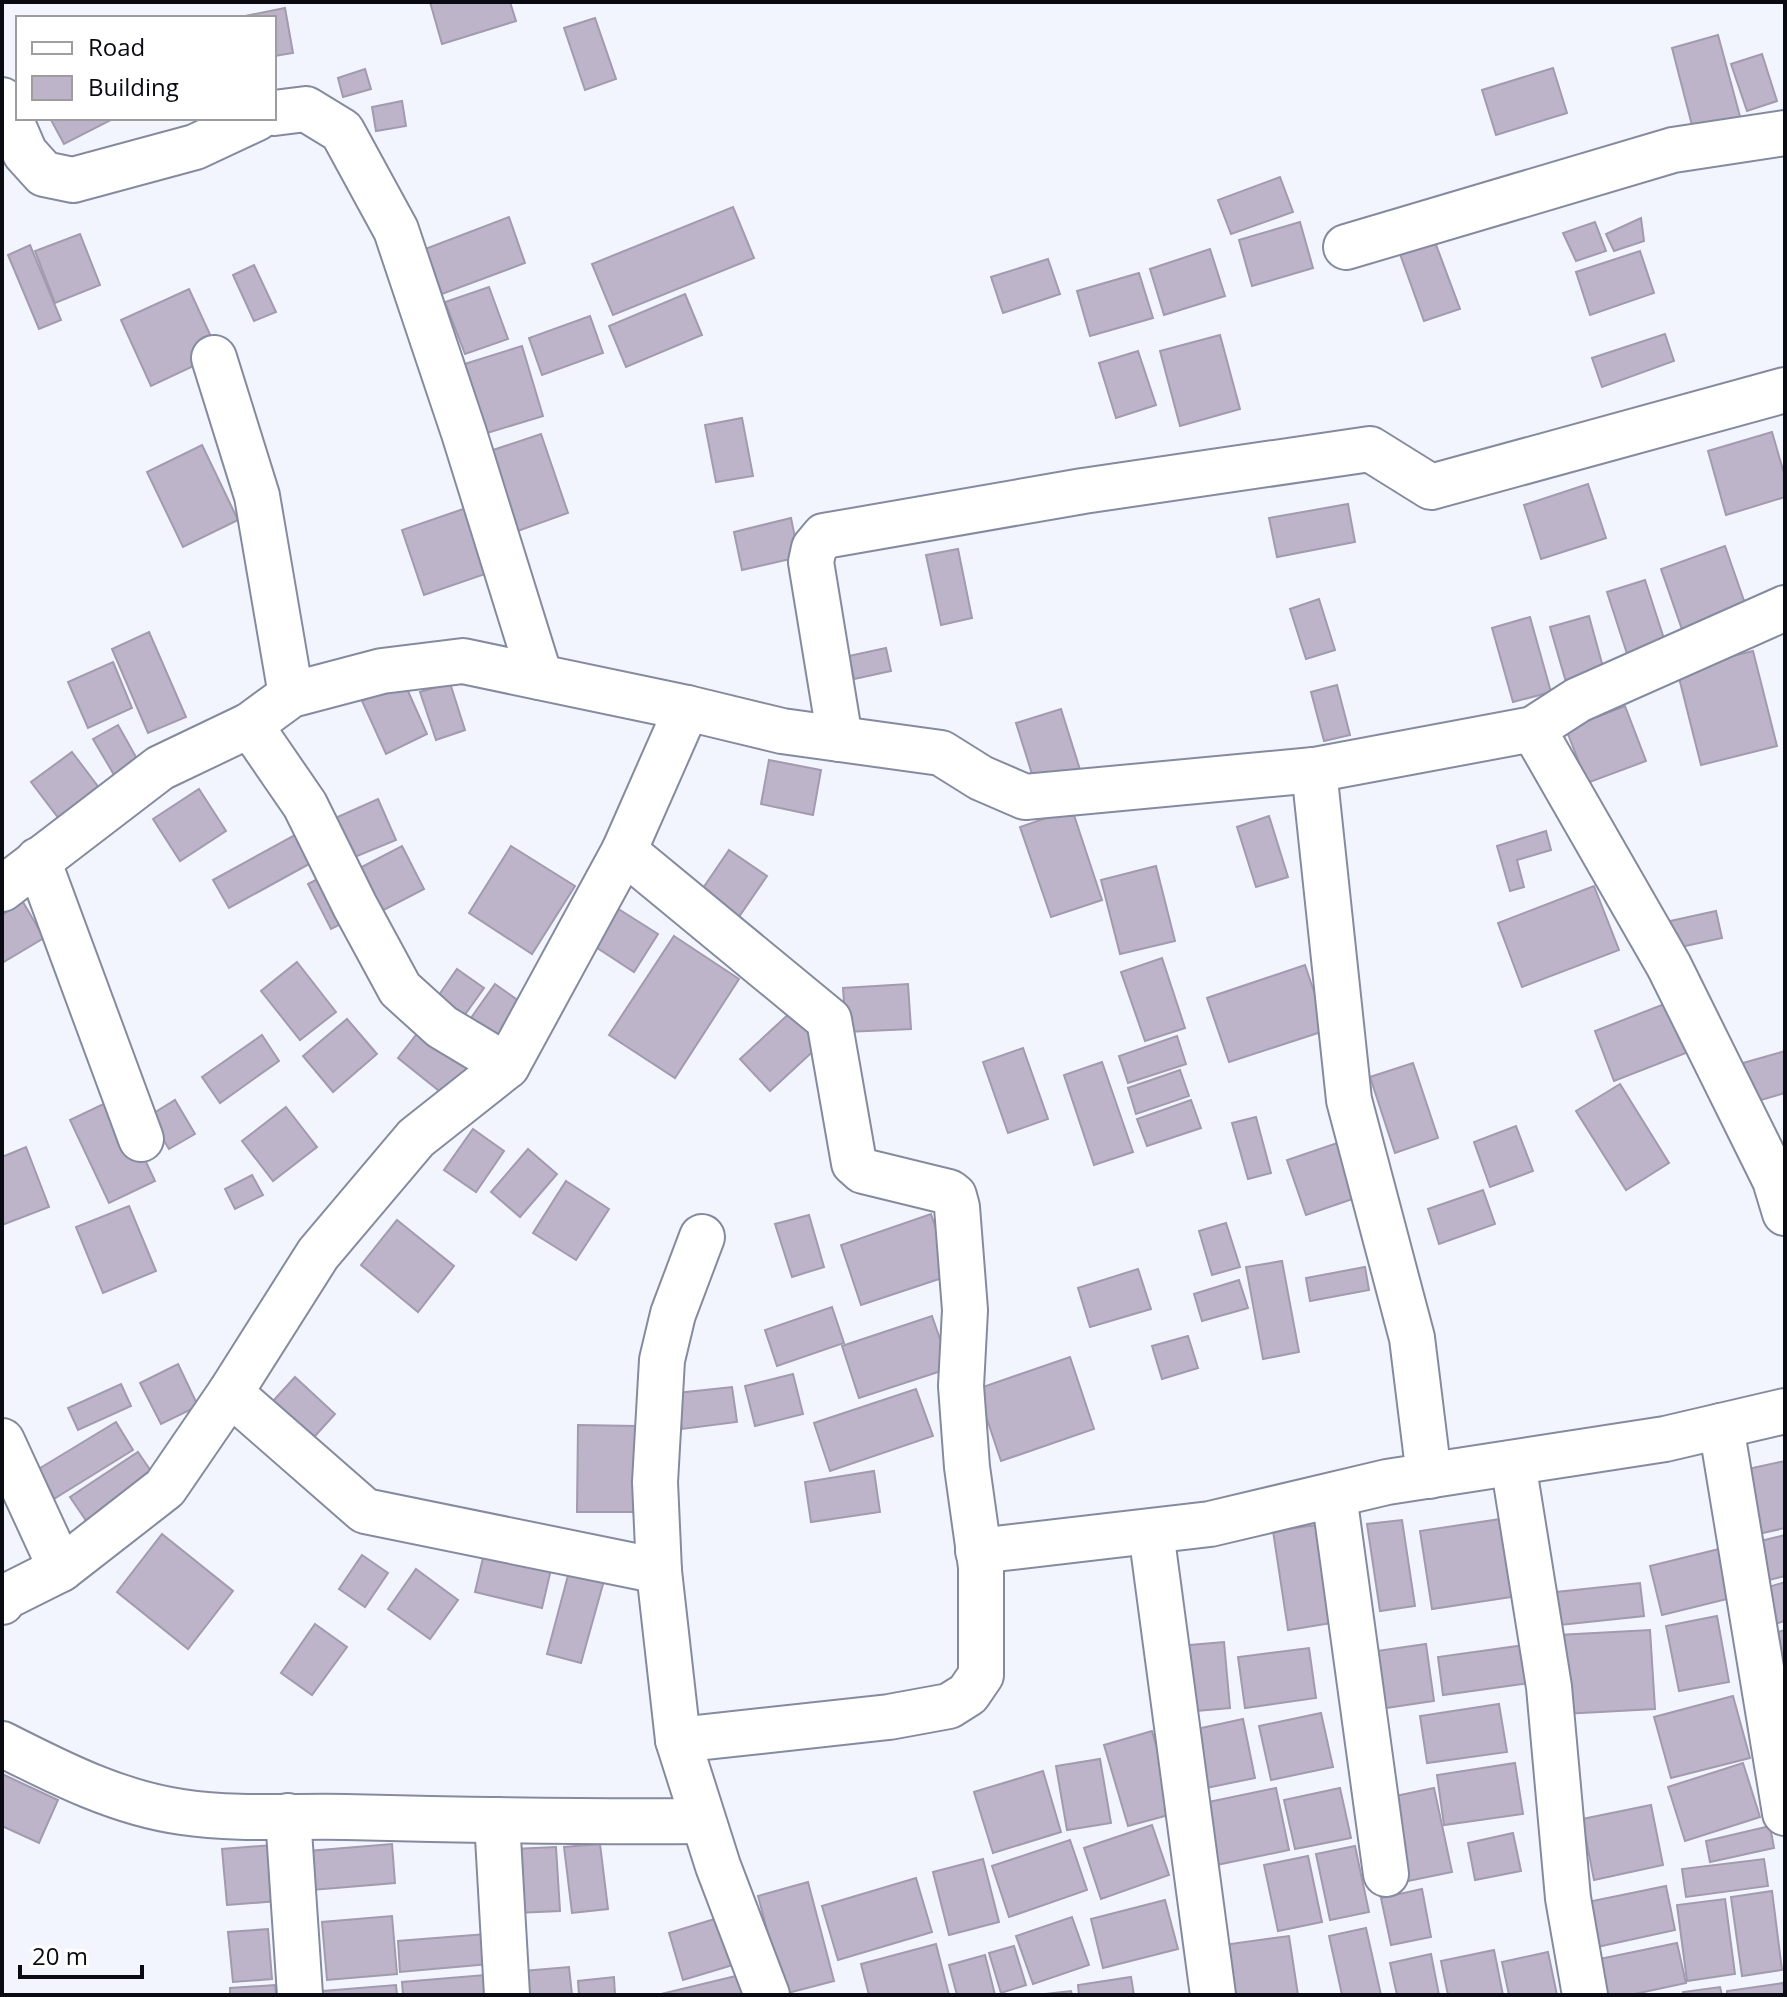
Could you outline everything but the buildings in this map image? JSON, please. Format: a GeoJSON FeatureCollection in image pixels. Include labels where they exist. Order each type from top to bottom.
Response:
{"type":"FeatureCollection","features":[{"type":"Feature","properties":{"kind":"street"},"geometry":{"type":"LineString","coordinates":[[2,100],[25,153],[44,174],[73,180],[195,147],[253,120]]}},
{"type":"Feature","properties":{"kind":"street"},"geometry":{"type":"LineString","coordinates":[[276,113],[306,109],[342,131],[396,230],[464,433],[540,677]]}},
{"type":"Feature","properties":{"kind":"street"},"geometry":{"type":"LineString","coordinates":[[1346,247],[1673,150],[1785,133]]}},
{"type":"Feature","properties":{"kind":"street"},"geometry":{"type":"LineString","coordinates":[[214,358],[257,496],[291,695]]}},
{"type":"Feature","properties":{"kind":"street"},"geometry":{"type":"LineString","coordinates":[[840,739],[811,562],[814,548],[824,536],[1083,491],[1370,449],[1431,487],[1785,390]]}},
{"type":"Feature","properties":{"kind":"street"},"geometry":{"type":"LineString","coordinates":[[2,889],[160,768],[250,725],[291,695],[382,671],[463,661],[782,731],[941,753],[981,778],[1025,797],[1314,770],[1533,729],[1578,700],[1785,608]]}},
{"type":"Feature","properties":{"kind":"street"},"geometry":{"type":"LineString","coordinates":[[2,1602],[5,1597],[61,1569],[165,1488],[230,1393],[318,1254],[416,1138],[507,1066],[624,851],[687,708]]}},
{"type":"Feature","properties":{"kind":"street"},"geometry":{"type":"LineString","coordinates":[[250,725],[305,805],[400,989],[442,1027],[507,1066]]}},
{"type":"Feature","properties":{"kind":"street"},"geometry":{"type":"LineString","coordinates":[[1533,729],[1669,966],[1775,1180],[1785,1213]]}},
{"type":"Feature","properties":{"kind":"street"},"geometry":{"type":"LineString","coordinates":[[1314,770],[1349,1100],[1412,1338],[1429,1476]]}},
{"type":"Feature","properties":{"kind":"street"},"geometry":{"type":"LineString","coordinates":[[624,851],[829,1020],[852,1156],[857,1168],[949,1192],[954,1196],[965,1310],[961,1386],[967,1467],[981,1567],[981,1675],[968,1694],[949,1706],[889,1717],[678,1740]]}},
{"type":"Feature","properties":{"kind":"street"},"geometry":{"type":"LineString","coordinates":[[38,860],[141,1139]]}},
{"type":"Feature","properties":{"kind":"street"},"geometry":{"type":"LineString","coordinates":[[702,1237],[673,1314],[662,1360],[655,1482],[659,1571],[678,1740],[703,1821],[767,1995]]}},
{"type":"Feature","properties":{"kind":"street"},"geometry":{"type":"LineString","coordinates":[[230,1393],[365,1511],[659,1571]]}},
{"type":"Feature","properties":{"kind":"street"},"geometry":{"type":"LineString","coordinates":[[978,1551],[1210,1524],[1429,1476],[1665,1439],[1785,1411]]}},
{"type":"Feature","properties":{"kind":"street"},"geometry":{"type":"LineString","coordinates":[[1721,1426],[1785,1813]]}},
{"type":"Feature","properties":{"kind":"street"},"geometry":{"type":"LineString","coordinates":[[2,1441],[61,1569]]}},
{"type":"Feature","properties":{"kind":"street"},"geometry":{"type":"LineString","coordinates":[[1513,1463],[1549,1687],[1568,1898],[1585,1995]]}},
{"type":"Feature","properties":{"kind":"street"},"geometry":{"type":"LineString","coordinates":[[1334,1495],[1386,1874]]}},
{"type":"Feature","properties":{"kind":"street"},"geometry":{"type":"LineString","coordinates":[[1151,1532],[1213,1995]]}},
{"type":"Feature","properties":{"kind":"street"},"geometry":{"type":"LineString","coordinates":[[2,1744],[75,1781],[181,1812],[227,1816],[703,1821]]}},
{"type":"Feature","properties":{"kind":"street"},"geometry":{"type":"LineString","coordinates":[[288,1816],[300,1995]]}},
{"type":"Feature","properties":{"kind":"street"},"geometry":{"type":"LineString","coordinates":[[497,1820],[507,1995]]}}]}
